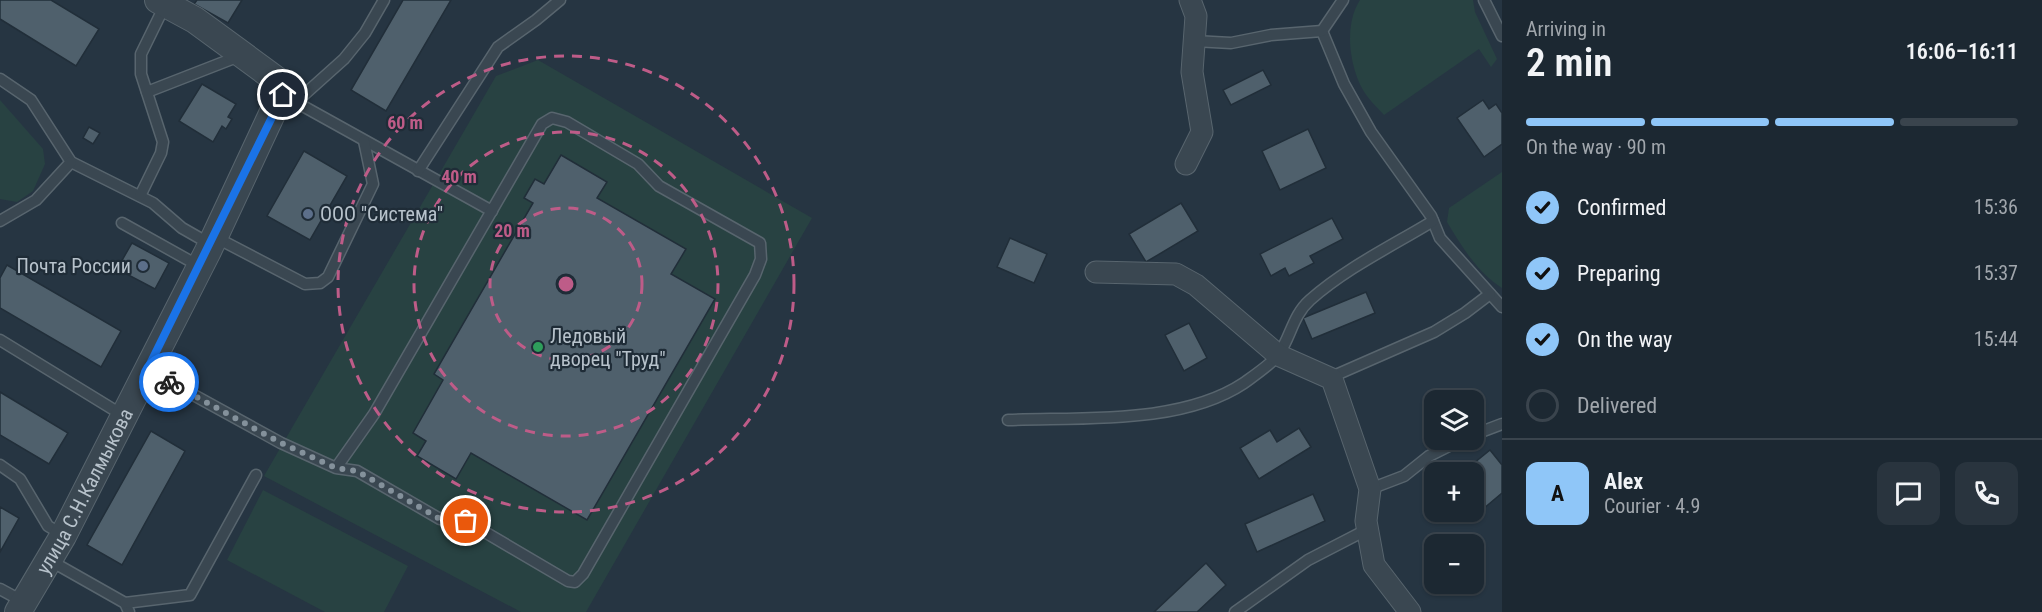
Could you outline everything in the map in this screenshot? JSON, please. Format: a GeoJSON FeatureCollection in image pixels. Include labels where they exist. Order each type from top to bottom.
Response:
{"type":"FeatureCollection","features":[{"type":"Feature","properties":{"kind":"street"},"geometry":{"type":"LineString","coordinates":[[1186,164],[1202,132],[1192,72],[1196,16],[1190,0]]}},
{"type":"Feature","properties":{"kind":"street"},"geometry":{"type":"LineString","coordinates":[[164,1],[195,20],[285,86],[290,98]]}},
{"type":"Feature","properties":{"kind":"street","name":"улица С.Н.Калмыкова"},"geometry":{"type":"LineString","coordinates":[[21,607],[63,536],[208,249],[290,98]]}},
{"type":"Feature","properties":{"kind":"street"},"geometry":{"type":"LineString","coordinates":[[1096,272],[1176,274],[1196,285],[1278,356],[1332,379],[1370,489],[1366,521],[1374,565],[1410,612]]}},
{"type":"Feature","properties":{"kind":"lane"},"geometry":{"type":"LineString","coordinates":[[384,0],[365,33],[344,59],[290,98],[492,211]]}},
{"type":"Feature","properties":{"kind":"lane"},"geometry":{"type":"LineString","coordinates":[[418,171],[498,47],[560,0]]}},
{"type":"Feature","properties":{"kind":"lane"},"geometry":{"type":"LineString","coordinates":[[1322,31],[1343,0]]}},
{"type":"Feature","properties":{"kind":"lane"},"geometry":{"type":"LineString","coordinates":[[1484,0],[1502,36]]}},
{"type":"Feature","properties":{"kind":"lane"},"geometry":{"type":"LineString","coordinates":[[140,196],[161,153],[163,141],[141,74],[141,54],[164,1]]}},
{"type":"Feature","properties":{"kind":"lane"},"geometry":{"type":"LineString","coordinates":[[1194,41],[1231,43],[1271,35],[1322,31]]}},
{"type":"Feature","properties":{"kind":"lane"},"geometry":{"type":"LineString","coordinates":[[1322,31],[1344,84],[1371,132],[1433,221],[1440,238],[1502,307]]}},
{"type":"Feature","properties":{"kind":"lane"},"geometry":{"type":"LineString","coordinates":[[147,92],[243,55]]}},
{"type":"Feature","properties":{"kind":"lane"},"geometry":{"type":"LineString","coordinates":[[0,79],[32,100],[71,162],[153,203],[208,249]]}},
{"type":"Feature","properties":{"kind":"lane"},"geometry":{"type":"LineString","coordinates":[[147,370],[281,443],[336,468],[357,471],[440,519],[466,521],[568,581],[576,582],[583,574],[755,274],[761,259],[760,243],[659,186],[638,164],[567,122],[552,118],[542,124],[374,414],[336,468]]}},
{"type":"Feature","properties":{"kind":"lane"},"geometry":{"type":"LineString","coordinates":[[122,223],[208,249],[305,284],[320,283],[328,277],[373,184],[364,141]]}},
{"type":"Feature","properties":{"kind":"lane"},"geometry":{"type":"LineString","coordinates":[[0,221],[36,200],[71,162]]}},
{"type":"Feature","properties":{"kind":"lane"},"geometry":{"type":"LineString","coordinates":[[1008,420],[1146,415],[1198,405],[1243,384],[1278,356],[1294,320],[1309,301],[1338,279],[1433,221]]}},
{"type":"Feature","properties":{"kind":"lane"},"geometry":{"type":"LineString","coordinates":[[1328,378],[1434,332],[1490,294]]}},
{"type":"Feature","properties":{"kind":"lane"},"geometry":{"type":"LineString","coordinates":[[0,340],[124,416]]}},
{"type":"Feature","properties":{"kind":"lane"},"geometry":{"type":"LineString","coordinates":[[1484,431],[1502,424]]}},
{"type":"Feature","properties":{"kind":"lane"},"geometry":{"type":"LineString","coordinates":[[1370,489],[1404,476],[1429,456],[1441,450]]}},
{"type":"Feature","properties":{"kind":"lane"},"geometry":{"type":"LineString","coordinates":[[0,465],[20,479],[48,526],[63,536]]}},
{"type":"Feature","properties":{"kind":"lane"},"geometry":{"type":"LineString","coordinates":[[49,560],[127,607],[190,595],[256,475]]}},
{"type":"Feature","properties":{"kind":"lane"},"geometry":{"type":"LineString","coordinates":[[1235,612],[1308,560],[1368,529]]}},
{"type":"Feature","properties":{"kind":"lane"},"geometry":{"type":"LineString","coordinates":[[0,589],[21,607]]}},
{"type":"Feature","properties":{"kind":"green space"},"geometry":{"type":"Polygon","coordinates":[[[1360,0],[1473,0],[1475,12],[1497,59],[1491,67],[1479,49],[1384,115],[1363,90],[1354,69],[1350,32],[1360,0]]]}},
{"type":"Feature","properties":{"kind":"green space","name":"Ледовый дворец \"Труд\""},"geometry":{"type":"Polygon","coordinates":[[[538,60],[812,218],[586,612],[521,612],[264,476],[496,76],[538,60]]]}},
{"type":"Feature","properties":{"kind":"green space"},"geometry":{"type":"Polygon","coordinates":[[[0,100],[43,149],[45,164],[33,191],[17,202],[0,199],[0,100]]]}},
{"type":"Feature","properties":{"kind":"green space"},"geometry":{"type":"Polygon","coordinates":[[[1502,172],[1502,288],[1478,267],[1464,250],[1447,222],[1449,208],[1502,172]]]}},
{"type":"Feature","properties":{"kind":"green space"},"geometry":{"type":"Polygon","coordinates":[[[263,490],[408,566],[384,612],[325,612],[227,560],[263,490]]]}},
{"type":"Feature","properties":{"kind":"building"},"geometry":{"type":"Polygon","coordinates":[[[0,0],[51,0],[99,29],[76,66],[0,19],[0,0]]]}},
{"type":"Feature","properties":{"kind":"building"},"geometry":{"type":"Polygon","coordinates":[[[197,0],[242,0],[228,23],[194,4],[197,0]]]}},
{"type":"Feature","properties":{"kind":"building"},"geometry":{"type":"Polygon","coordinates":[[[403,0],[451,0],[386,111],[351,90],[403,0]]]}},
{"type":"Feature","properties":{"kind":"building"},"geometry":{"type":"Polygon","coordinates":[[[1263,70],[1271,85],[1231,105],[1223,90],[1263,70]]]}},
{"type":"Feature","properties":{"kind":"building"},"geometry":{"type":"Polygon","coordinates":[[[202,84],[236,104],[228,117],[232,119],[226,129],[222,126],[213,142],[179,121],[202,84]]]}},
{"type":"Feature","properties":{"kind":"building"},"geometry":{"type":"Polygon","coordinates":[[[1483,100],[1489,109],[1496,104],[1502,113],[1502,144],[1484,157],[1457,118],[1483,100]]]}},
{"type":"Feature","properties":{"kind":"building"},"geometry":{"type":"Polygon","coordinates":[[[89,127],[100,133],[93,144],[83,138],[89,127]]]}},
{"type":"Feature","properties":{"kind":"building"},"geometry":{"type":"Polygon","coordinates":[[[1308,129],[1326,168],[1280,190],[1262,151],[1308,129]]]}},
{"type":"Feature","properties":{"kind":"building"},"geometry":{"type":"Polygon","coordinates":[[[304,151],[347,176],[310,240],[267,216],[304,151]]]}},
{"type":"Feature","properties":{"kind":"building"},"geometry":{"type":"Polygon","coordinates":[[[561,155],[607,182],[597,198],[686,249],[671,274],[715,299],[587,520],[471,453],[456,479],[417,456],[426,441],[413,433],[443,380],[434,374],[533,203],[524,198],[535,179],[544,184],[561,155]]]}},
{"type":"Feature","properties":{"kind":"building"},"geometry":{"type":"Polygon","coordinates":[[[1181,203],[1198,231],[1146,262],[1129,234],[1181,203]]]}},
{"type":"Feature","properties":{"kind":"building"},"geometry":{"type":"Polygon","coordinates":[[[1332,218],[1343,239],[1310,256],[1314,263],[1289,276],[1285,268],[1271,276],[1260,254],[1332,218]]]}},
{"type":"Feature","properties":{"kind":"building"},"geometry":{"type":"Polygon","coordinates":[[[1010,238],[1047,254],[1034,283],[997,267],[1010,238]]]}},
{"type":"Feature","properties":{"kind":"building","name":"Почта России"},"geometry":{"type":"Polygon","coordinates":[[[132,243],[169,263],[155,289],[117,269],[132,243]]]}},
{"type":"Feature","properties":{"kind":"building"},"geometry":{"type":"Polygon","coordinates":[[[7,265],[121,331],[101,367],[0,308],[0,278],[7,265]]]}},
{"type":"Feature","properties":{"kind":"building"},"geometry":{"type":"Polygon","coordinates":[[[1366,292],[1375,313],[1312,339],[1303,318],[1366,292]]]}},
{"type":"Feature","properties":{"kind":"building"},"geometry":{"type":"Polygon","coordinates":[[[1189,323],[1207,358],[1184,371],[1165,335],[1189,323]]]}},
{"type":"Feature","properties":{"kind":"building"},"geometry":{"type":"Polygon","coordinates":[[[0,392],[68,433],[49,464],[0,435],[0,392]]]}},
{"type":"Feature","properties":{"kind":"building"},"geometry":{"type":"Polygon","coordinates":[[[1299,428],[1311,447],[1259,479],[1240,448],[1270,430],[1277,442],[1299,428]]]}},
{"type":"Feature","properties":{"kind":"building"},"geometry":{"type":"Polygon","coordinates":[[[151,431],[185,451],[122,565],[87,545],[151,431]]]}},
{"type":"Feature","properties":{"kind":"building"},"geometry":{"type":"Polygon","coordinates":[[[1490,450],[1502,465],[1502,493],[1484,508],[1484,462],[1475,462],[1490,450]]]}},
{"type":"Feature","properties":{"kind":"building"},"geometry":{"type":"Polygon","coordinates":[[[1313,494],[1325,521],[1257,552],[1245,524],[1313,494]]]}},
{"type":"Feature","properties":{"kind":"building"},"geometry":{"type":"Polygon","coordinates":[[[0,507],[19,518],[0,552],[0,507]]]}},
{"type":"Feature","properties":{"kind":"building"},"geometry":{"type":"Polygon","coordinates":[[[1206,563],[1226,585],[1197,612],[1154,612],[1206,563]]]}},
{"type":"Feature","properties":{"kind":"way so far"},"geometry":{"type":"LineString","coordinates":[[169,382],[281,443],[336,468],[357,471],[440,519],[466,521]]}},
{"type":"Feature","properties":{"kind":"place","name":"ООО \"Система\""},"geometry":{"type":"Point","coordinates":[308,214]}},
{"type":"Feature","properties":{"kind":"place","name":"Почта России"},"geometry":{"type":"Point","coordinates":[143,266]}},
{"type":"Feature","properties":{"kind":"place","name":"Ледовый дворец \"Труд\""},"geometry":{"type":"Point","coordinates":[538,347]}},
{"type":"Feature","properties":{"kind":"route"},"geometry":{"type":"LineString","coordinates":[[169,382],[147,370],[208,251],[283,95]]}}]}
